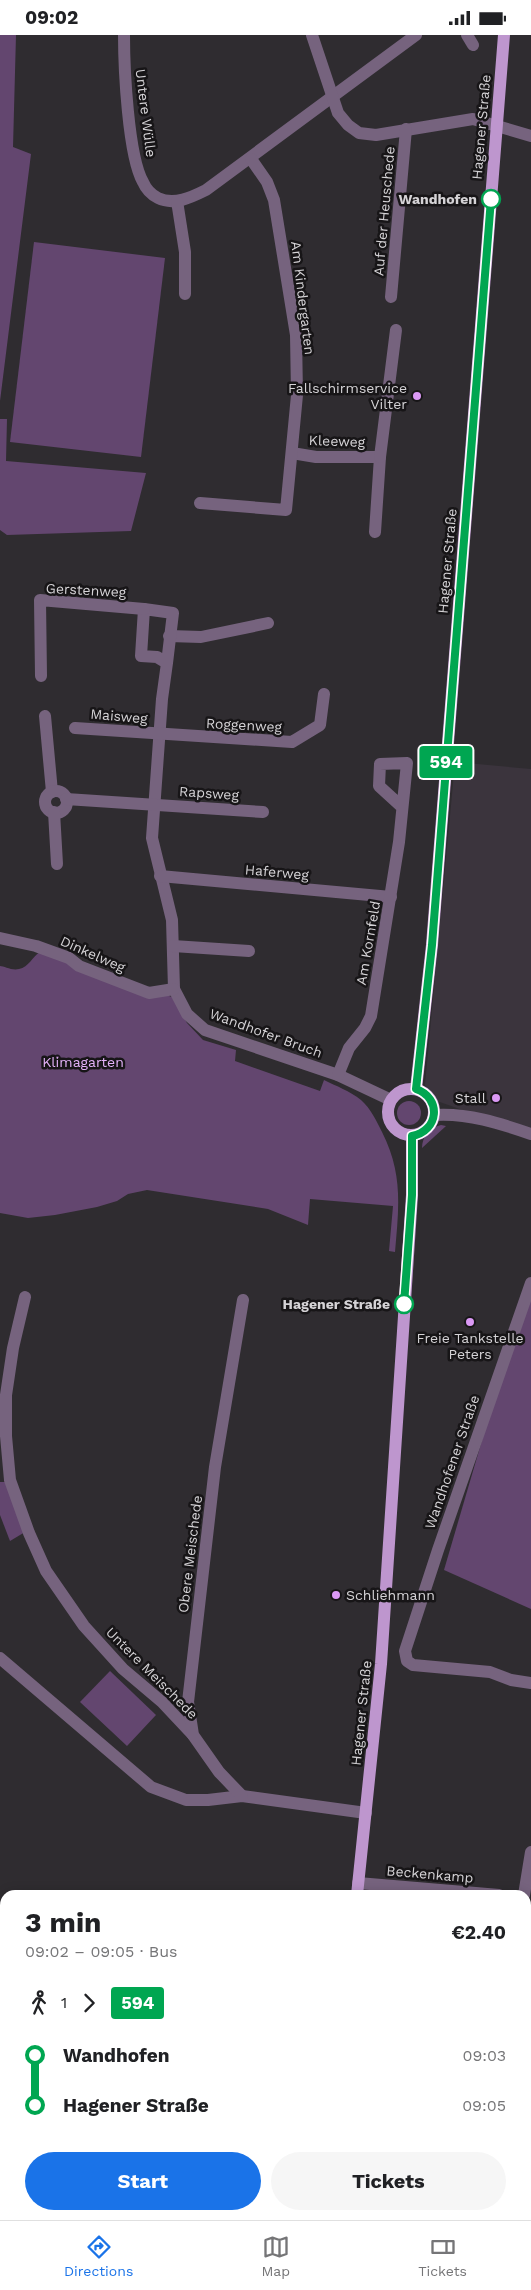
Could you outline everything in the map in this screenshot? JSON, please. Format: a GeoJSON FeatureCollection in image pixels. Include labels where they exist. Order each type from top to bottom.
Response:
{"type":"FeatureCollection","features":[{"type":"Feature","properties":{"kind":"main road","name":"Hagener Straße"},"geometry":{"type":"LineString","coordinates":[[416,1089],[432,945],[504,35]]}},
{"type":"Feature","properties":{"kind":"main road"},"geometry":{"type":"LineString","coordinates":[[416,1089],[422,1091],[432,1101],[435,1115],[433,1121],[424,1131],[412,1136],[402,1134],[391,1124],[388,1109],[391,1100],[402,1090],[416,1089]]}},
{"type":"Feature","properties":{"kind":"main road","name":"Hagener Straße"},"geometry":{"type":"LineString","coordinates":[[357,1889],[381,1664],[412,1195],[412,1136]]}},
{"type":"Feature","properties":{"kind":"street","name":"Untere Wülle"},"geometry":{"type":"LineString","coordinates":[[124,35],[124,58],[133,149],[141,181],[158,198],[167,201],[177,201]]}},
{"type":"Feature","properties":{"kind":"street"},"geometry":{"type":"LineString","coordinates":[[312,35],[338,113],[348,125],[359,133],[376,135],[473,119],[531,136]]}},
{"type":"Feature","properties":{"kind":"street"},"geometry":{"type":"LineString","coordinates":[[185,294],[185,252],[177,201],[192,197],[206,190],[251,159],[416,35]]}},
{"type":"Feature","properties":{"kind":"street","name":"Auf der Heuschede"},"geometry":{"type":"LineString","coordinates":[[391,297],[406,129]]}},
{"type":"Feature","properties":{"kind":"street","name":"Am Kindergarten"},"geometry":{"type":"LineString","coordinates":[[200,503],[286,511],[297,395],[296,335],[274,200],[267,182],[251,159]]}},
{"type":"Feature","properties":{"kind":"street","name":"Kleeweg"},"geometry":{"type":"LineString","coordinates":[[375,532],[380,457],[396,330]]}},
{"type":"Feature","properties":{"kind":"street","name":"Kleeweg"},"geometry":{"type":"LineString","coordinates":[[292,453],[316,457],[380,457]]}},
{"type":"Feature","properties":{"kind":"street","name":"Gerstenweg"},"geometry":{"type":"LineString","coordinates":[[41,676],[40,600],[144,609]]}},
{"type":"Feature","properties":{"kind":"street"},"geometry":{"type":"LineString","coordinates":[[144,609],[141,656],[158,657],[167,663]]}},
{"type":"Feature","properties":{"kind":"street","name":"Wandhofer Bruch"},"geometry":{"type":"LineString","coordinates":[[144,609],[173,613],[162,699],[161,735],[153,804],[152,839],[172,920],[174,989],[187,1014],[205,1030],[338,1075],[391,1100]]}},
{"type":"Feature","properties":{"kind":"street"},"geometry":{"type":"LineString","coordinates":[[170,637],[201,637],[268,623]]}},
{"type":"Feature","properties":{"kind":"street","name":"Roggenweg"},"geometry":{"type":"LineString","coordinates":[[161,735],[292,743],[320,725],[324,694]]}},
{"type":"Feature","properties":{"kind":"street"},"geometry":{"type":"LineString","coordinates":[[45,715],[52,792]]}},
{"type":"Feature","properties":{"kind":"street","name":"Maisweg"},"geometry":{"type":"LineString","coordinates":[[75,728],[124,730],[161,735]]}},
{"type":"Feature","properties":{"kind":"street"},"geometry":{"type":"LineString","coordinates":[[52,792],[61,792],[66,799],[65,808],[54,812],[47,808],[45,803],[47,796],[52,792]]}},
{"type":"Feature","properties":{"kind":"street","name":"Rapsweg"},"geometry":{"type":"LineString","coordinates":[[66,799],[263,812]]}},
{"type":"Feature","properties":{"kind":"street","name":"Am Kornfeld"},"geometry":{"type":"LineString","coordinates":[[338,1075],[349,1048],[365,1028],[371,1016],[391,897],[402,807]]}},
{"type":"Feature","properties":{"kind":"street"},"geometry":{"type":"LineString","coordinates":[[54,812],[56,864]]}},
{"type":"Feature","properties":{"kind":"street","name":"Haferweg"},"geometry":{"type":"LineString","coordinates":[[160,876],[391,897]]}},
{"type":"Feature","properties":{"kind":"street","name":"Dinkelweg"},"geometry":{"type":"LineString","coordinates":[[0,938],[44,949],[69,958],[80,966],[149,993],[174,989]]}},
{"type":"Feature","properties":{"kind":"street"},"geometry":{"type":"LineString","coordinates":[[174,945],[249,951]]}},
{"type":"Feature","properties":{"kind":"street"},"geometry":{"type":"LineString","coordinates":[[435,1115],[452,1114],[494,1121],[531,1134]]}},
{"type":"Feature","properties":{"kind":"street","name":"Wandhofener Straße"},"geometry":{"type":"LineString","coordinates":[[531,1283],[441,1541],[405,1651],[407,1661],[413,1665],[490,1672],[511,1680],[531,1683]]}},
{"type":"Feature","properties":{"kind":"street","name":"Untere Meischede"},"geometry":{"type":"LineString","coordinates":[[25,1297],[12,1348],[6,1395],[6,1436],[10,1480],[29,1533],[46,1571],[84,1626],[123,1669],[162,1702],[193,1735]]}},
{"type":"Feature","properties":{"kind":"street","name":"Obere Meischede"},"geometry":{"type":"LineString","coordinates":[[242,1300],[215,1467],[201,1575],[188,1702],[193,1735],[219,1772],[242,1796]]}},
{"type":"Feature","properties":{"kind":"street"},"geometry":{"type":"LineString","coordinates":[[0,1658],[152,1787],[186,1800],[208,1800],[242,1796],[272,1802],[366,1813]]}},
{"type":"Feature","properties":{"kind":"street"},"geometry":{"type":"LineString","coordinates":[[526,1890],[531,1852]]}},
{"type":"Feature","properties":{"kind":"street","name":"Beckenkamp"},"geometry":{"type":"LineString","coordinates":[[357,1889],[381,1890]]}},
{"type":"Feature","properties":{"kind":"shaded area"},"geometry":{"type":"Polygon","coordinates":[[[455,762],[531,769],[531,1134],[437,1101],[425,1085],[455,762]]]}},
{"type":"Feature","properties":{"kind":"green space"},"geometry":{"type":"Polygon","coordinates":[[[0,35],[16,35],[13,147],[31,154],[0,401],[0,35]]]}},
{"type":"Feature","properties":{"kind":"green space"},"geometry":{"type":"Polygon","coordinates":[[[34,242],[165,258],[141,457],[10,442],[34,242]]]}},
{"type":"Feature","properties":{"kind":"green space"},"geometry":{"type":"Polygon","coordinates":[[[0,419],[7,419],[6,461],[146,473],[131,531],[7,535],[0,530],[0,419]]]}},
{"type":"Feature","properties":{"kind":"green space","name":"Klimagarten"},"geometry":{"type":"Polygon","coordinates":[[[40,952],[172,997],[187,1023],[203,1040],[236,1050],[235,1061],[320,1091],[324,1080],[348,1091],[365,1103],[378,1123],[389,1147],[396,1176],[398,1220],[395,1252],[389,1251],[393,1206],[310,1199],[308,1225],[268,1209],[147,1190],[128,1194],[117,1201],[97,1207],[55,1215],[28,1218],[0,1213],[0,966],[14,969],[22,968],[40,952]]]}},
{"type":"Feature","properties":{"kind":"green space"},"geometry":{"type":"Polygon","coordinates":[[[409,1101],[417,1105],[421,1113],[417,1121],[409,1125],[401,1121],[397,1113],[401,1105],[409,1101]]]}},
{"type":"Feature","properties":{"kind":"green space"},"geometry":{"type":"Polygon","coordinates":[[[441,1125],[446,1126],[422,1148],[423,1140],[427,1133],[441,1125]]]}},
{"type":"Feature","properties":{"kind":"green space"},"geometry":{"type":"Polygon","coordinates":[[[531,1288],[531,1609],[444,1570],[505,1362],[531,1288]]]}},
{"type":"Feature","properties":{"kind":"green space"},"geometry":{"type":"Polygon","coordinates":[[[0,1482],[8,1482],[25,1532],[10,1541],[0,1515],[0,1482]]]}},
{"type":"Feature","properties":{"kind":"green space"},"geometry":{"type":"Polygon","coordinates":[[[110,1671],[156,1715],[127,1746],[80,1702],[110,1671]]]}},
{"type":"Feature","properties":{"kind":"bus line","name":"594"},"geometry":{"type":"LineString","coordinates":[[404,1304],[412,1195],[412,1136],[418,1135],[430,1127],[435,1115],[432,1101],[428,1095],[416,1089],[417,1072],[432,945],[491,199]]}},
{"type":"Feature","properties":{"kind":"place","name":"Wandhofen"},"geometry":{"type":"Point","coordinates":[491,199]}},
{"type":"Feature","properties":{"kind":"place","name":"Fallschirmservice Vilter"},"geometry":{"type":"Point","coordinates":[417,396]}},
{"type":"Feature","properties":{"kind":"place","name":"Stall"},"geometry":{"type":"Point","coordinates":[496,1098]}},
{"type":"Feature","properties":{"kind":"place","name":"Hagener Straße"},"geometry":{"type":"Point","coordinates":[404,1304]}},
{"type":"Feature","properties":{"kind":"place","name":"Freie Tankstelle Peters"},"geometry":{"type":"Point","coordinates":[470,1322]}},
{"type":"Feature","properties":{"kind":"place","name":"Schliehmann"},"geometry":{"type":"Point","coordinates":[336,1595]}}]}
